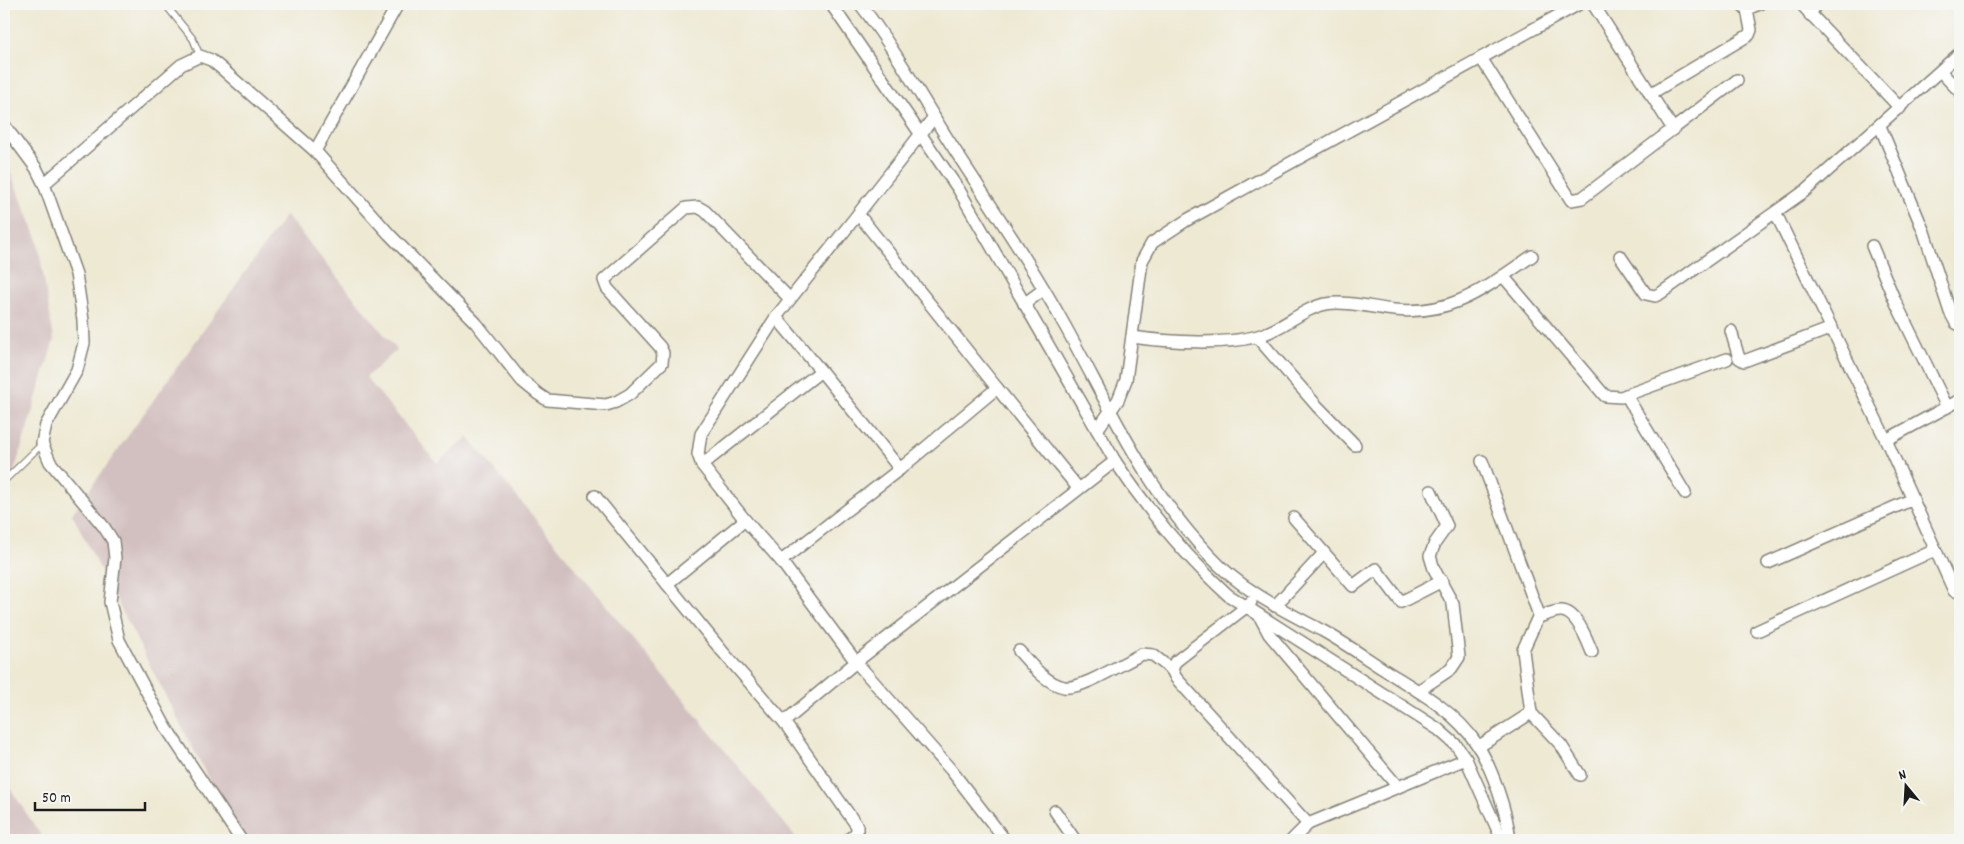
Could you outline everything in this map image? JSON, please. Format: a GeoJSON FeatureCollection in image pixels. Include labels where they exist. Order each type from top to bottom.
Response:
{"type":"FeatureCollection","features":[{"type":"Feature","properties":{"kind":"street"},"geometry":{"type":"LineString","coordinates":[[315,151],[398,4]]}},
{"type":"Feature","properties":{"kind":"street"},"geometry":{"type":"LineString","coordinates":[[832,4],[922,132],[959,190],[1115,461],[1144,503],[1206,575],[1246,607],[1438,730],[1456,745],[1466,759],[1502,840]]}},
{"type":"Feature","properties":{"kind":"street"},"geometry":{"type":"LineString","coordinates":[[860,4],[934,116],[1043,290],[1065,326],[1110,414],[1146,476],[1173,513],[1210,557],[1256,594],[1332,636],[1418,691],[1461,725],[1478,746],[1488,764],[1509,828],[1510,840]]}},
{"type":"Feature","properties":{"kind":"street"},"geometry":{"type":"LineString","coordinates":[[1097,430],[1110,414],[1126,380],[1142,261],[1152,243],[1162,235],[1579,4]]}},
{"type":"Feature","properties":{"kind":"street"},"geometry":{"type":"LineString","coordinates":[[1593,4],[1672,129]]}},
{"type":"Feature","properties":{"kind":"street"},"geometry":{"type":"LineString","coordinates":[[1650,94],[1750,35],[1752,30],[1744,6],[1759,4]]}},
{"type":"Feature","properties":{"kind":"street"},"geometry":{"type":"LineString","coordinates":[[1801,4],[1900,108]]}},
{"type":"Feature","properties":{"kind":"street"},"geometry":{"type":"LineString","coordinates":[[1810,15],[1816,4]]}},
{"type":"Feature","properties":{"kind":"street"},"geometry":{"type":"LineString","coordinates":[[1620,256],[1646,294],[1655,296],[1776,214],[1880,126],[1960,53]]}},
{"type":"Feature","properties":{"kind":"street"},"geometry":{"type":"LineString","coordinates":[[44,184],[181,65],[200,56],[216,64],[315,151],[389,234],[476,323],[522,381],[547,400],[606,405],[616,402],[630,394],[662,363],[664,353],[660,347],[607,288],[604,280],[686,208],[698,207],[705,211],[790,299]]}},
{"type":"Feature","properties":{"kind":"street"},"geometry":{"type":"LineString","coordinates":[[1481,58],[1572,200],[1582,198],[1737,80]]}},
{"type":"Feature","properties":{"kind":"street"},"geometry":{"type":"LineString","coordinates":[[1941,72],[1960,92]]}},
{"type":"Feature","properties":{"kind":"street"},"geometry":{"type":"LineString","coordinates":[[934,116],[776,317],[701,434],[698,454],[702,465],[745,520],[781,561],[856,662],[951,770],[999,838]]}},
{"type":"Feature","properties":{"kind":"street"},"geometry":{"type":"LineString","coordinates":[[4,125],[36,168],[44,184],[76,274],[84,343],[78,370],[46,425],[42,443],[50,462],[104,527],[113,541],[115,558],[110,602],[119,640],[165,726],[241,840]]}},
{"type":"Feature","properties":{"kind":"street"},"geometry":{"type":"LineString","coordinates":[[1880,126],[1924,232],[1950,312],[1956,323],[1960,325]]}},
{"type":"Feature","properties":{"kind":"street"},"geometry":{"type":"LineString","coordinates":[[858,214],[1078,488]]}},
{"type":"Feature","properties":{"kind":"street"},"geometry":{"type":"LineString","coordinates":[[1776,214],[1886,440],[1954,591]]}},
{"type":"Feature","properties":{"kind":"street"},"geometry":{"type":"LineString","coordinates":[[1872,246],[1895,301],[1947,407]]}},
{"type":"Feature","properties":{"kind":"street"},"geometry":{"type":"LineString","coordinates":[[1132,337],[1188,342],[1257,337],[1327,304],[1397,310],[1440,308],[1479,293],[1532,256]]}},
{"type":"Feature","properties":{"kind":"street"},"geometry":{"type":"LineString","coordinates":[[1503,276],[1600,392],[1611,398],[1626,395],[1727,359]]}},
{"type":"Feature","properties":{"kind":"street"},"geometry":{"type":"LineString","coordinates":[[1024,304],[1043,290]]}},
{"type":"Feature","properties":{"kind":"street"},"geometry":{"type":"LineString","coordinates":[[776,317],[900,469]]}},
{"type":"Feature","properties":{"kind":"street"},"geometry":{"type":"LineString","coordinates":[[1731,331],[1739,358],[1744,361],[1832,328]]}},
{"type":"Feature","properties":{"kind":"street"},"geometry":{"type":"LineString","coordinates":[[1257,337],[1317,406],[1355,445]]}},
{"type":"Feature","properties":{"kind":"street"},"geometry":{"type":"LineString","coordinates":[[702,465],[821,371]]}},
{"type":"Feature","properties":{"kind":"street"},"geometry":{"type":"LineString","coordinates":[[781,561],[900,469],[997,388]]}},
{"type":"Feature","properties":{"kind":"street"},"geometry":{"type":"LineString","coordinates":[[1626,395],[1685,493]]}},
{"type":"Feature","properties":{"kind":"street"},"geometry":{"type":"LineString","coordinates":[[1886,440],[1960,400]]}},
{"type":"Feature","properties":{"kind":"street"},"geometry":{"type":"LineString","coordinates":[[784,722],[856,662],[1115,461]]}},
{"type":"Feature","properties":{"kind":"street"},"geometry":{"type":"LineString","coordinates":[[1478,746],[1531,712],[1532,705],[1523,650],[1539,617],[1539,610],[1482,461]]}},
{"type":"Feature","properties":{"kind":"street"},"geometry":{"type":"LineString","coordinates":[[1418,691],[1451,669],[1459,657],[1455,610],[1442,580],[1434,569],[1430,556],[1435,543],[1447,526],[1431,491]]}},
{"type":"Feature","properties":{"kind":"street"},"geometry":{"type":"LineString","coordinates":[[595,496],[784,722],[857,826],[857,832],[848,840]]}},
{"type":"Feature","properties":{"kind":"street"},"geometry":{"type":"LineString","coordinates":[[1768,563],[1913,499]]}},
{"type":"Feature","properties":{"kind":"street"},"geometry":{"type":"LineString","coordinates":[[1294,518],[1353,586],[1374,569],[1377,570],[1402,602],[1442,580]]}},
{"type":"Feature","properties":{"kind":"street"},"geometry":{"type":"LineString","coordinates":[[667,584],[745,520]]}},
{"type":"Feature","properties":{"kind":"street"},"geometry":{"type":"LineString","coordinates":[[1756,631],[1934,550]]}},
{"type":"Feature","properties":{"kind":"street"},"geometry":{"type":"LineString","coordinates":[[1275,606],[1324,553]]}},
{"type":"Feature","properties":{"kind":"street"},"geometry":{"type":"LineString","coordinates":[[1172,670],[1175,662],[1246,607],[1256,594]]}},
{"type":"Feature","properties":{"kind":"street"},"geometry":{"type":"LineString","coordinates":[[1539,617],[1559,611],[1566,612],[1582,628],[1592,652]]}},
{"type":"Feature","properties":{"kind":"street"},"geometry":{"type":"LineString","coordinates":[[1258,615],[1269,634],[1398,787]]}},
{"type":"Feature","properties":{"kind":"street"},"geometry":{"type":"LineString","coordinates":[[1019,651],[1047,679],[1066,687],[1081,684],[1142,654],[1153,655],[1172,670],[1176,678],[1308,824]]}},
{"type":"Feature","properties":{"kind":"street"},"geometry":{"type":"LineString","coordinates":[[1531,712],[1561,745],[1580,775]]}},
{"type":"Feature","properties":{"kind":"street"},"geometry":{"type":"LineString","coordinates":[[1292,840],[1308,824],[1466,759]]}},
{"type":"Feature","properties":{"kind":"street"},"geometry":{"type":"LineString","coordinates":[[1056,811],[1075,840]]}},
{"type":"Feature","properties":{"kind":"lane"},"geometry":{"type":"LineString","coordinates":[[165,4],[193,39],[200,56]]}},
{"type":"Feature","properties":{"kind":"lane"},"geometry":{"type":"LineString","coordinates":[[4,481],[42,443]]}},
{"type":"Feature","properties":{"kind":"shaded area"},"geometry":{"type":"Polygon","coordinates":[[[4,157],[37,238],[54,340],[4,505],[4,157]]]}},
{"type":"Feature","properties":{"kind":"shaded area"},"geometry":{"type":"Polygon","coordinates":[[[286,215],[397,350],[366,377],[437,463],[468,437],[798,840],[240,840],[72,514],[286,215]]]}},
{"type":"Feature","properties":{"kind":"shaded area"},"geometry":{"type":"Polygon","coordinates":[[[4,779],[44,840],[4,840],[4,779]]]}}]}
